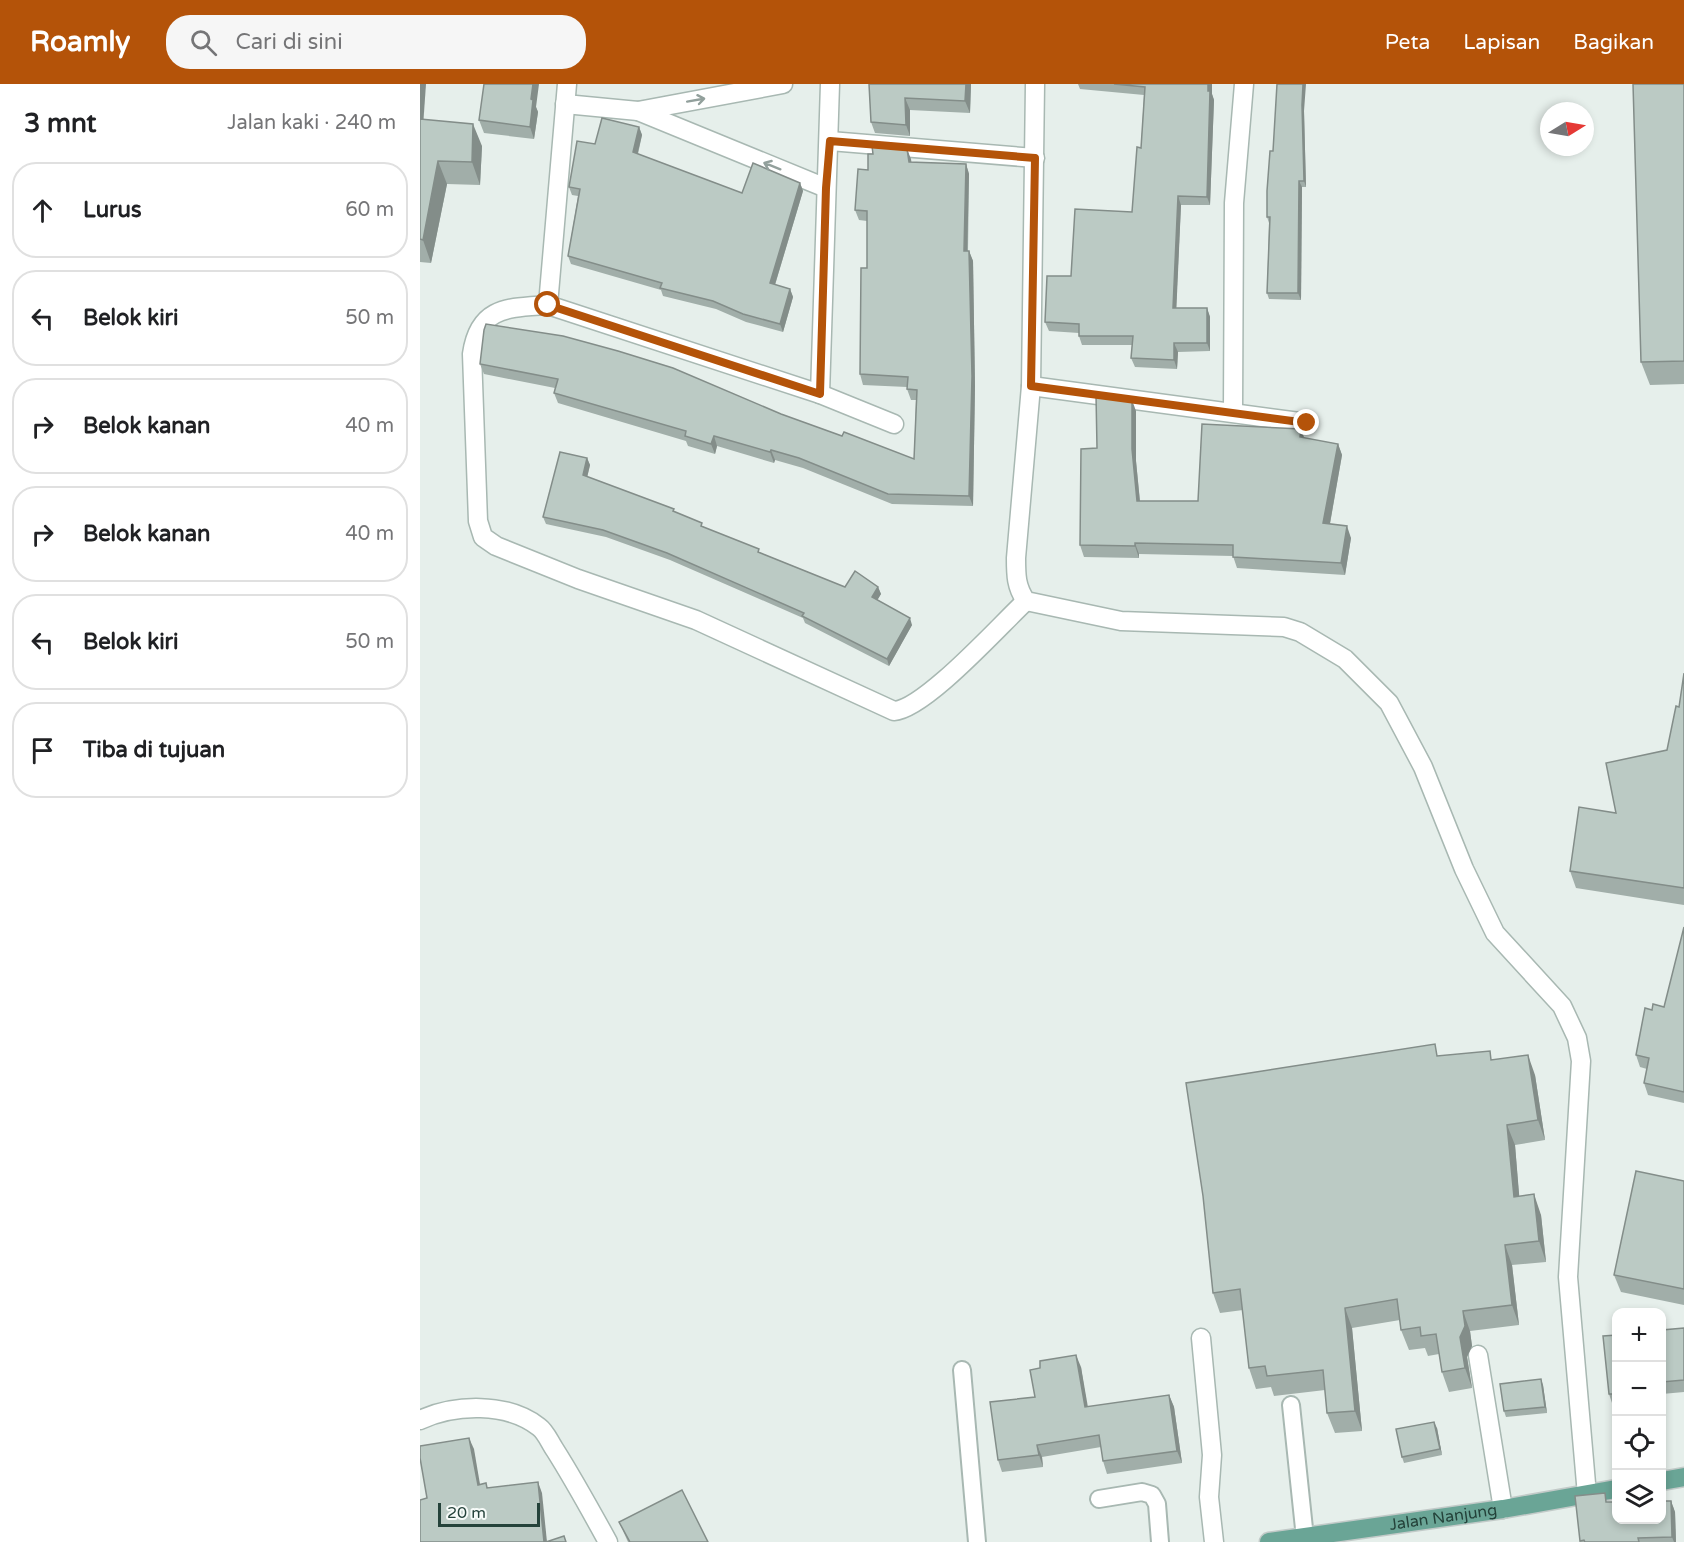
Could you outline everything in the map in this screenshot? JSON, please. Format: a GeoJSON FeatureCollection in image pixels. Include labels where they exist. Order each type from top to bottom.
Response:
{"type":"FeatureCollection","features":[{"type":"Feature","properties":{"kind":"main road"},"geometry":{"type":"LineString","coordinates":[[1666,1480],[1684,1477]]}},
{"type":"Feature","properties":{"kind":"main road","name":"Jalan Nanjung"},"geometry":{"type":"LineString","coordinates":[[1269,1542],[1503,1509],[1612,1490]]}},
{"type":"Feature","properties":{"kind":"street"},"geometry":{"type":"LineString","coordinates":[[548,305],[567,84]]}},
{"type":"Feature","properties":{"kind":"street"},"geometry":{"type":"LineString","coordinates":[[565,104],[638,111],[783,84]]}},
{"type":"Feature","properties":{"kind":"street"},"geometry":{"type":"LineString","coordinates":[[820,394],[826,188],[830,141],[830,84]]}},
{"type":"Feature","properties":{"kind":"street"},"geometry":{"type":"LineString","coordinates":[[1026,601],[1016,581],[1016,558],[1031,386],[1035,84]]}},
{"type":"Feature","properties":{"kind":"street"},"geometry":{"type":"LineString","coordinates":[[1233,412],[1234,203],[1244,84]]}},
{"type":"Feature","properties":{"kind":"street"},"geometry":{"type":"LineString","coordinates":[[638,111],[826,188]]}},
{"type":"Feature","properties":{"kind":"street"},"geometry":{"type":"LineString","coordinates":[[830,141],[1035,158]]}},
{"type":"Feature","properties":{"kind":"street"},"geometry":{"type":"LineString","coordinates":[[894,424],[820,394],[548,305],[497,312],[486,320],[474,339],[472,354],[478,521],[483,537],[489,542],[578,579],[696,620],[894,711],[903,710],[924,698],[1026,601]]}},
{"type":"Feature","properties":{"kind":"street"},"geometry":{"type":"LineString","coordinates":[[1031,386],[1307,423]]}},
{"type":"Feature","properties":{"kind":"street"},"geometry":{"type":"LineString","coordinates":[[1026,601],[1121,621],[1284,627],[1300,632],[1345,659],[1389,704],[1423,767],[1464,869],[1495,933],[1562,1006],[1576,1038],[1581,1060],[1568,1277],[1587,1495]]}},
{"type":"Feature","properties":{"kind":"street"},"geometry":{"type":"LineString","coordinates":[[1201,1338],[1212,1455],[1209,1497],[1214,1542]]}},
{"type":"Feature","properties":{"kind":"street"},"geometry":{"type":"LineString","coordinates":[[1478,1355],[1503,1509]]}},
{"type":"Feature","properties":{"kind":"street"},"geometry":{"type":"LineString","coordinates":[[420,1420],[440,1411],[466,1408],[516,1414],[541,1428],[580,1490],[608,1542]]}},
{"type":"Feature","properties":{"kind":"lane"},"geometry":{"type":"LineString","coordinates":[[962,1370],[977,1542]]}},
{"type":"Feature","properties":{"kind":"lane"},"geometry":{"type":"LineString","coordinates":[[1291,1405],[1305,1538]]}},
{"type":"Feature","properties":{"kind":"lane"},"geometry":{"type":"LineString","coordinates":[[1099,1499],[1142,1492],[1152,1495],[1157,1504],[1160,1542]]}},
{"type":"Feature","properties":{"kind":"building"},"geometry":{"type":"Polygon","coordinates":[[[484,84],[533,84],[530,127],[479,120],[484,84]]]}},
{"type":"Feature","properties":{"kind":"building"},"geometry":{"type":"Polygon","coordinates":[[[869,84],[966,84],[965,101],[905,98],[906,125],[871,122],[869,84]]]}},
{"type":"Feature","properties":{"kind":"building"},"geometry":{"type":"Polygon","coordinates":[[[1114,84],[1208,84],[1208,91],[1210,91],[1207,197],[1178,196],[1173,308],[1207,308],[1207,343],[1174,343],[1174,360],[1131,358],[1133,336],[1079,336],[1079,324],[1045,322],[1047,276],[1071,276],[1075,209],[1132,212],[1137,147],[1141,148],[1145,87],[1114,84]]]}},
{"type":"Feature","properties":{"kind":"building"},"geometry":{"type":"Polygon","coordinates":[[[1277,84],[1303,84],[1304,181],[1299,181],[1298,293],[1267,293],[1270,217],[1267,217],[1267,191],[1270,151],[1273,151],[1277,84]]]}},
{"type":"Feature","properties":{"kind":"building"},"geometry":{"type":"Polygon","coordinates":[[[1633,84],[1684,84],[1684,361],[1641,362],[1633,84]]]}},
{"type":"Feature","properties":{"kind":"building"},"geometry":{"type":"Polygon","coordinates":[[[602,118],[639,127],[633,152],[742,193],[753,163],[800,183],[770,283],[790,289],[780,324],[743,314],[713,301],[660,288],[662,283],[568,256],[580,189],[569,187],[577,141],[595,144],[602,118]]]}},
{"type":"Feature","properties":{"kind":"building"},"geometry":{"type":"Polygon","coordinates":[[[420,119],[473,124],[472,162],[438,161],[423,240],[420,239],[420,119]]]}},
{"type":"Feature","properties":{"kind":"building"},"geometry":{"type":"Polygon","coordinates":[[[872,146],[907,149],[909,162],[966,164],[964,251],[969,251],[972,376],[969,496],[888,494],[799,458],[714,436],[711,444],[685,436],[686,431],[554,393],[558,379],[480,364],[486,324],[563,336],[673,368],[781,414],[842,436],[844,432],[914,459],[917,390],[907,389],[908,377],[860,374],[861,268],[867,268],[867,211],[855,210],[858,169],[868,170],[868,154],[873,154],[872,146]]]}},
{"type":"Feature","properties":{"kind":"building"},"geometry":{"type":"Polygon","coordinates":[[[1096,395],[1132,400],[1132,449],[1137,501],[1198,501],[1202,424],[1301,429],[1300,437],[1338,444],[1323,523],[1347,526],[1341,563],[1233,557],[1233,545],[1135,543],[1135,546],[1080,545],[1081,449],[1097,448],[1096,395]]]}},
{"type":"Feature","properties":{"kind":"building"},"geometry":{"type":"Polygon","coordinates":[[[560,452],[587,458],[583,475],[674,509],[673,511],[702,523],[701,526],[759,549],[758,552],[845,587],[855,571],[878,587],[872,597],[910,618],[887,659],[802,616],[804,613],[667,553],[603,530],[543,517],[560,452]]]}},
{"type":"Feature","properties":{"kind":"building"},"geometry":{"type":"Polygon","coordinates":[[[1684,673],[1684,888],[1570,871],[1579,807],[1616,813],[1606,763],[1667,750],[1676,706],[1679,707],[1684,673]]]}},
{"type":"Feature","properties":{"kind":"building"},"geometry":{"type":"Polygon","coordinates":[[[1684,927],[1684,1092],[1644,1083],[1649,1058],[1636,1055],[1645,1008],[1652,1010],[1653,1004],[1664,1007],[1684,927]]]}},
{"type":"Feature","properties":{"kind":"building"},"geometry":{"type":"Polygon","coordinates":[[[1435,1044],[1437,1056],[1490,1051],[1491,1060],[1528,1055],[1538,1120],[1507,1125],[1514,1197],[1534,1194],[1539,1241],[1505,1245],[1512,1305],[1463,1311],[1465,1326],[1460,1337],[1465,1368],[1442,1372],[1436,1334],[1421,1336],[1420,1327],[1401,1330],[1397,1299],[1345,1308],[1355,1411],[1327,1413],[1323,1370],[1267,1376],[1265,1366],[1249,1368],[1240,1289],[1213,1293],[1203,1196],[1186,1083],[1435,1044]]]}},
{"type":"Feature","properties":{"kind":"building"},"geometry":{"type":"Polygon","coordinates":[[[1636,1171],[1684,1181],[1684,1289],[1614,1275],[1636,1171]]]}},
{"type":"Feature","properties":{"kind":"building"},"geometry":{"type":"Polygon","coordinates":[[[1684,1328],[1684,1380],[1666,1382],[1666,1330],[1684,1328]]]}},
{"type":"Feature","properties":{"kind":"building"},"geometry":{"type":"Polygon","coordinates":[[[1612,1335],[1612,1394],[1609,1394],[1603,1336],[1612,1335]]]}},
{"type":"Feature","properties":{"kind":"building"},"geometry":{"type":"Polygon","coordinates":[[[1076,1355],[1085,1407],[1169,1395],[1177,1451],[1103,1461],[1099,1435],[1037,1445],[1039,1455],[998,1460],[990,1402],[1035,1397],[1030,1370],[1040,1368],[1040,1361],[1076,1355]]]}},
{"type":"Feature","properties":{"kind":"building"},"geometry":{"type":"Polygon","coordinates":[[[1541,1379],[1545,1407],[1504,1411],[1500,1384],[1541,1379]]]}},
{"type":"Feature","properties":{"kind":"building"},"geometry":{"type":"Polygon","coordinates":[[[1434,1422],[1440,1449],[1402,1457],[1396,1429],[1434,1422]]]}},
{"type":"Feature","properties":{"kind":"building"},"geometry":{"type":"Polygon","coordinates":[[[469,1438],[478,1485],[486,1483],[487,1488],[538,1482],[544,1542],[420,1542],[420,1500],[427,1498],[420,1446],[469,1438]]]}},
{"type":"Feature","properties":{"kind":"building"},"geometry":{"type":"Polygon","coordinates":[[[682,1490],[708,1542],[630,1542],[619,1522],[682,1490]]]}},
{"type":"Feature","properties":{"kind":"building"},"geometry":{"type":"Polygon","coordinates":[[[1605,1493],[1606,1502],[1612,1502],[1612,1524],[1666,1524],[1666,1501],[1671,1501],[1672,1537],[1638,1538],[1639,1542],[1580,1541],[1575,1496],[1605,1493]]]}},
{"type":"Feature","properties":{"kind":"building"},"geometry":{"type":"Polygon","coordinates":[[[564,1536],[566,1542],[546,1542],[564,1536]]]}},
{"type":"Feature","properties":{"kind":"route"},"geometry":{"type":"LineString","coordinates":[[548,305],[820,394],[826,188],[830,141],[1035,158],[1031,386],[1307,423]]}}]}
